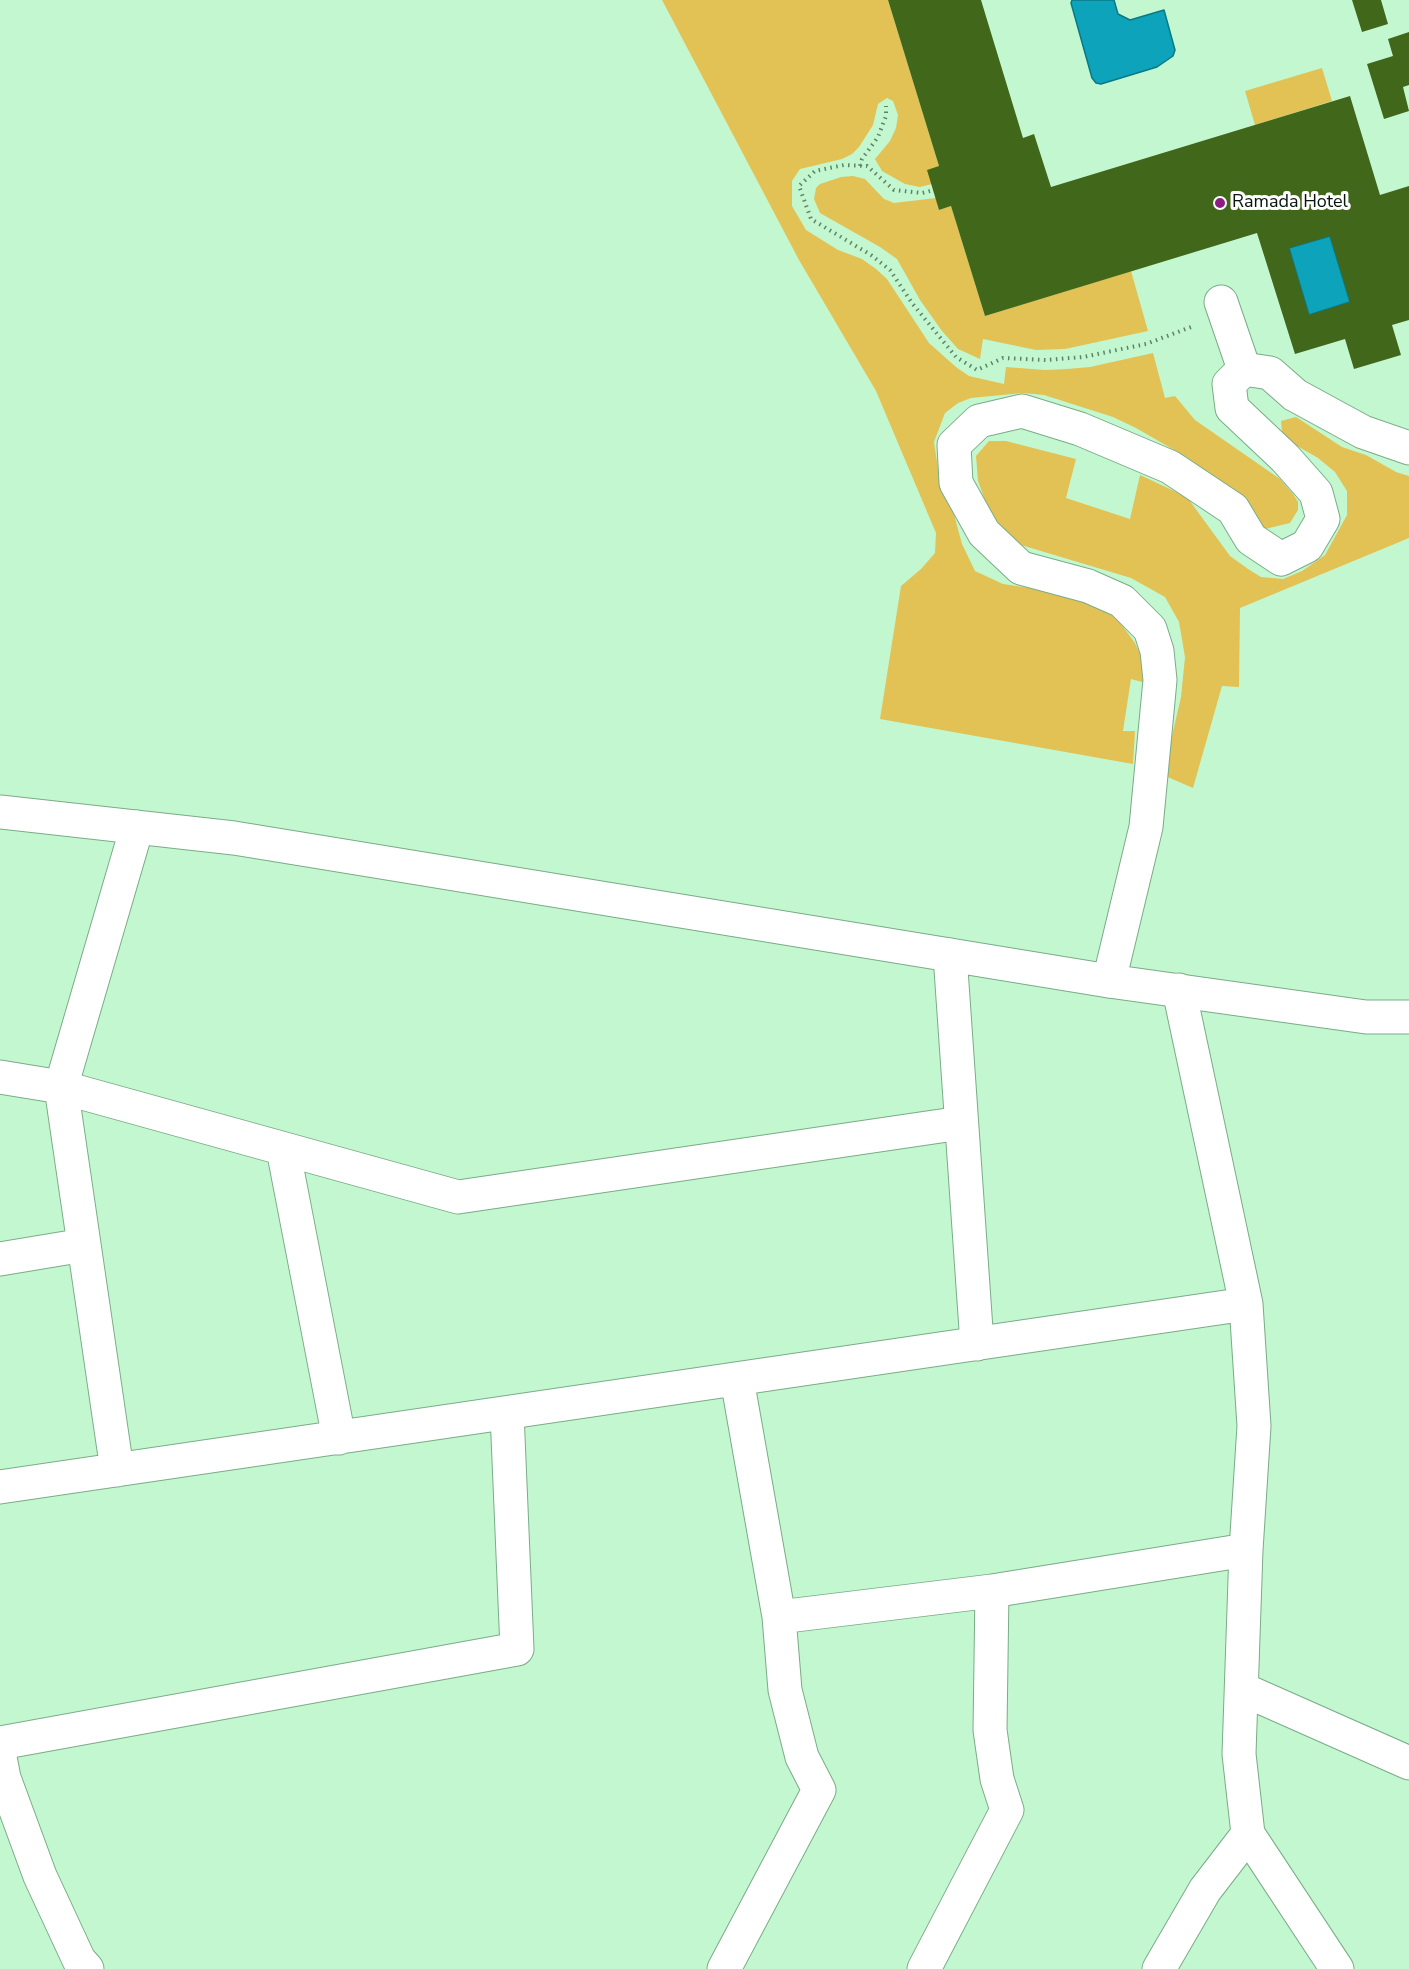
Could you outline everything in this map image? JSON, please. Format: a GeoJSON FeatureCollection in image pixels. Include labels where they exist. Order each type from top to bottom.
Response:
{"type":"FeatureCollection","features":[{"type":"Feature","properties":{"kind":"street"},"geometry":{"type":"LineString","coordinates":[[1223,308],[1244,369]]}},
{"type":"Feature","properties":{"kind":"street"},"geometry":{"type":"LineString","coordinates":[[1244,369],[1270,373],[1295,395],[1363,432],[1409,448]]}},
{"type":"Feature","properties":{"kind":"street"},"geometry":{"type":"LineString","coordinates":[[1109,981],[1146,827],[1160,680],[1157,651],[1150,629],[1122,601],[1088,586],[1021,568],[984,533],[956,483],[954,445],[979,421],[1022,411],[1080,429],[1170,467],[1233,509],[1251,539],[1281,559],[1307,546],[1323,519],[1316,493],[1285,458],[1232,408],[1229,384],[1244,369]]}},
{"type":"Feature","properties":{"kind":"street"},"geometry":{"type":"LineString","coordinates":[[0,812],[245,839],[1109,981],[1366,1017],[1409,1017]]}},
{"type":"Feature","properties":{"kind":"street"},"geometry":{"type":"LineString","coordinates":[[117,1470],[61,1087],[137,827]]}},
{"type":"Feature","properties":{"kind":"street"},"geometry":{"type":"LineString","coordinates":[[950,955],[977,1344]]}},
{"type":"Feature","properties":{"kind":"street"},"geometry":{"type":"LineString","coordinates":[[1179,990],[1246,1304],[1254,1426],[1246,1550],[1239,1754],[1248,1834],[1337,1969]]}},
{"type":"Feature","properties":{"kind":"street"},"geometry":{"type":"LineString","coordinates":[[0,1077],[61,1087],[458,1197],[961,1123]]}},
{"type":"Feature","properties":{"kind":"street"},"geometry":{"type":"LineString","coordinates":[[282,1149],[339,1438]]}},
{"type":"Feature","properties":{"kind":"street"},"geometry":{"type":"LineString","coordinates":[[0,1259],[84,1245]]}},
{"type":"Feature","properties":{"kind":"street"},"geometry":{"type":"LineString","coordinates":[[0,1487],[1246,1304]]}},
{"type":"Feature","properties":{"kind":"street"},"geometry":{"type":"LineString","coordinates":[[724,1969],[819,1790],[802,1757],[785,1690],[779,1617],[737,1379]]}},
{"type":"Feature","properties":{"kind":"street"},"geometry":{"type":"LineString","coordinates":[[0,1743],[517,1649],[507,1413]]}},
{"type":"Feature","properties":{"kind":"street"},"geometry":{"type":"LineString","coordinates":[[779,1617],[992,1591],[1246,1550]]}},
{"type":"Feature","properties":{"kind":"street"},"geometry":{"type":"LineString","coordinates":[[924,1969],[1006,1810],[997,1779],[990,1730],[992,1591]]}},
{"type":"Feature","properties":{"kind":"street"},"geometry":{"type":"LineString","coordinates":[[1242,1689],[1409,1763]]}},
{"type":"Feature","properties":{"kind":"street"},"geometry":{"type":"LineString","coordinates":[[0,1757],[4,1778],[40,1876],[79,1960],[87,1969]]}},
{"type":"Feature","properties":{"kind":"street"},"geometry":{"type":"LineString","coordinates":[[1158,1969],[1205,1890],[1248,1834]]}},
{"type":"Feature","properties":{"kind":"path"},"geometry":{"type":"LineString","coordinates":[[860,166],[862,159],[878,137],[886,116],[886,106]]}},
{"type":"Feature","properties":{"kind":"path"},"geometry":{"type":"LineString","coordinates":[[930,191],[922,193],[894,190],[867,166],[844,165],[815,171],[799,186],[810,219],[871,255],[890,270],[912,303],[956,357],[977,370],[1003,358],[1046,360],[1083,357],[1146,344],[1223,308]]}},
{"type":"Feature","properties":{"kind":"shaded area"},"geometry":{"type":"Polygon","coordinates":[[[662,0],[888,0],[939,166],[932,184],[920,187],[905,184],[882,171],[875,159],[890,141],[896,128],[898,115],[893,101],[887,98],[878,104],[873,125],[852,154],[842,159],[800,169],[792,181],[792,206],[806,230],[838,250],[862,259],[876,269],[887,279],[929,343],[969,376],[1004,384],[1006,367],[1045,370],[1090,367],[1153,353],[1165,398],[1175,396],[1195,420],[1280,479],[1298,502],[1298,510],[1290,523],[1265,529],[1258,525],[1214,478],[1188,458],[1113,417],[1044,395],[1023,393],[971,398],[958,403],[945,413],[934,442],[939,475],[952,507],[962,544],[975,571],[1003,584],[1070,594],[1115,616],[1135,643],[1146,667],[1146,683],[1131,679],[1123,731],[1135,731],[1133,764],[880,719],[901,586],[935,553],[936,533],[876,391],[799,260],[662,0]]]}},
{"type":"Feature","properties":{"kind":"shaded area"},"geometry":{"type":"Polygon","coordinates":[[[1322,68],[1332,101],[1255,125],[1245,91],[1322,68]]]}},
{"type":"Feature","properties":{"kind":"shaded area"},"geometry":{"type":"Polygon","coordinates":[[[853,176],[865,179],[884,199],[894,203],[936,198],[939,210],[951,206],[985,316],[1131,271],[1148,331],[1065,349],[1036,350],[983,339],[980,359],[958,349],[920,300],[897,259],[820,213],[814,199],[816,188],[820,184],[841,177],[853,176]]]}},
{"type":"Feature","properties":{"kind":"shaded area"},"geometry":{"type":"Polygon","coordinates":[[[1296,417],[1342,447],[1366,455],[1396,472],[1409,476],[1409,538],[1240,608],[1239,687],[1222,686],[1193,788],[1163,775],[1181,697],[1185,657],[1179,622],[1165,597],[1131,578],[1021,545],[1000,526],[986,503],[978,481],[976,456],[989,441],[1006,441],[1076,459],[1066,498],[1130,519],[1140,475],[1187,497],[1230,556],[1261,577],[1283,579],[1302,571],[1325,555],[1347,515],[1347,491],[1335,472],[1318,458],[1292,443],[1282,432],[1281,421],[1296,417]]]}},
{"type":"Feature","properties":{"kind":"water"},"geometry":{"type":"Polygon","coordinates":[[[1072,0],[1114,0],[1118,14],[1130,20],[1164,10],[1175,50],[1173,56],[1157,67],[1101,84],[1096,83],[1092,78],[1072,0]]]}},
{"type":"Feature","properties":{"kind":"water"},"geometry":{"type":"Polygon","coordinates":[[[1330,236],[1350,302],[1309,315],[1289,248],[1330,236]]]}},
{"type":"Feature","properties":{"kind":"building"},"geometry":{"type":"Polygon","coordinates":[[[888,0],[981,0],[1023,138],[1034,134],[1051,187],[1350,96],[1380,195],[1409,186],[1409,320],[1392,325],[1401,355],[1354,369],[1345,339],[1295,354],[1257,233],[985,316],[951,206],[939,210],[927,170],[939,166],[888,0]],[[1330,236],[1289,248],[1309,315],[1350,302],[1330,236]]]}},
{"type":"Feature","properties":{"kind":"building"},"geometry":{"type":"Polygon","coordinates":[[[1352,0],[1381,0],[1388,24],[1362,32],[1352,0]]]}},
{"type":"Feature","properties":{"kind":"building"},"geometry":{"type":"Polygon","coordinates":[[[1409,32],[1409,85],[1403,87],[1409,111],[1384,119],[1367,64],[1393,56],[1388,39],[1409,32]]]}},
{"type":"Feature","properties":{"kind":"place","name":"Ramada Hotel"},"geometry":{"type":"Point","coordinates":[1220,203]}}]}
